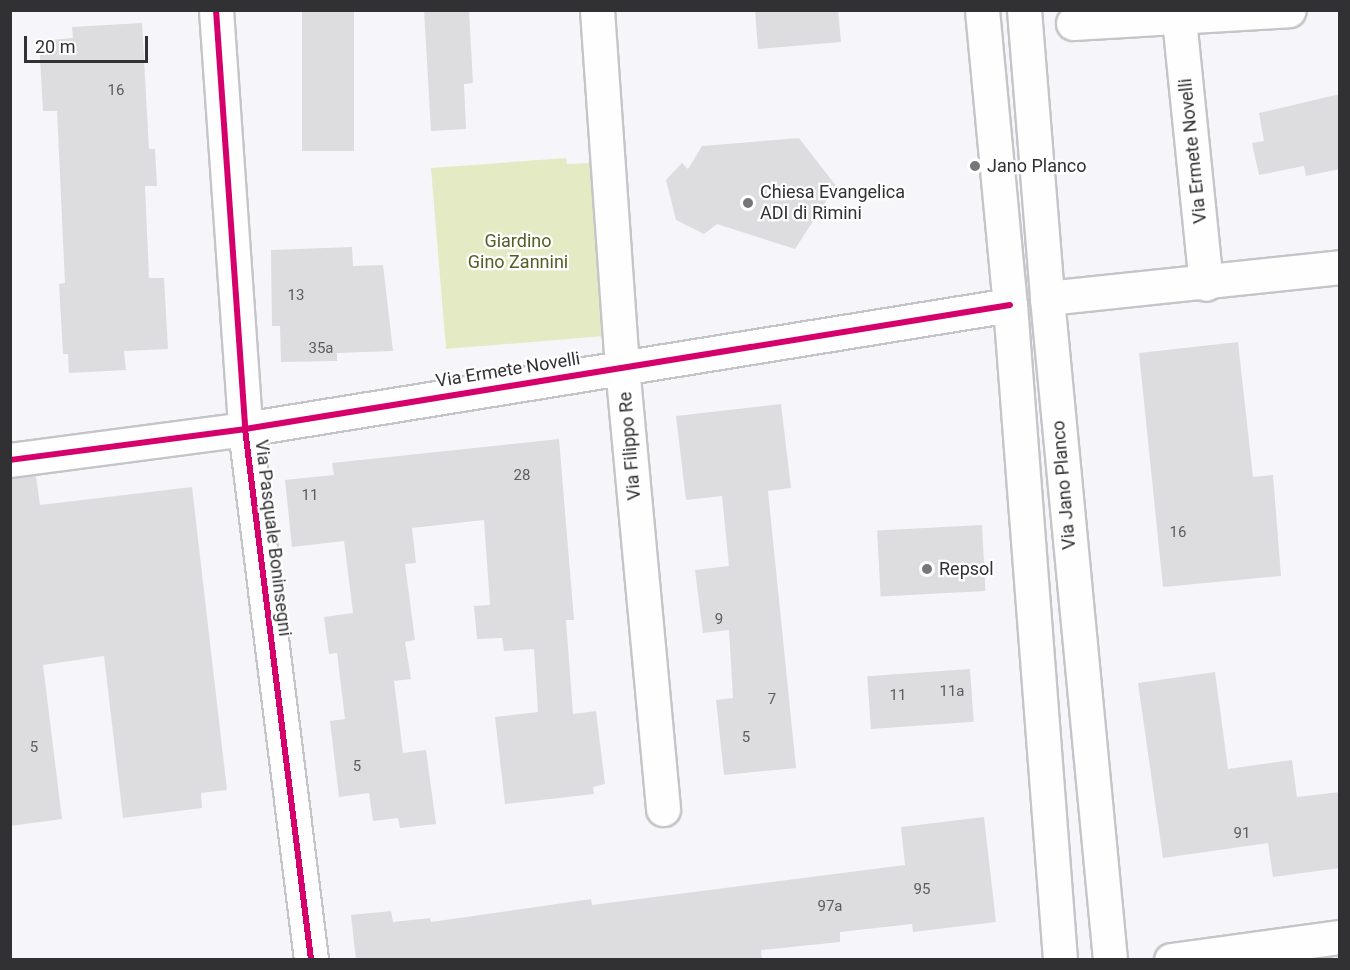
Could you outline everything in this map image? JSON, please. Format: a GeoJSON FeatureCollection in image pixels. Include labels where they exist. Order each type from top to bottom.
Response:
{"type":"FeatureCollection","features":[{"type":"Feature","properties":{"kind":"street","name":"Via Pasquale Boninsegni"},"geometry":{"type":"LineString","coordinates":[[216,10],[244,429],[311,960]]}},
{"type":"Feature","properties":{"kind":"street","name":"Via Filippo Re"},"geometry":{"type":"LineString","coordinates":[[597,10],[622,366],[663,809]]}},
{"type":"Feature","properties":{"kind":"street"},"geometry":{"type":"LineString","coordinates":[[982,10],[1010,304],[1059,960]]}},
{"type":"Feature","properties":{"kind":"street","name":"Via Jano Planco"},"geometry":{"type":"LineString","coordinates":[[1024,10],[1047,298],[1110,960]]}},
{"type":"Feature","properties":{"kind":"street"},"geometry":{"type":"LineString","coordinates":[[1073,23],[1179,19],[1289,10]]}},
{"type":"Feature","properties":{"kind":"street","name":"Via Ermete Novelli"},"geometry":{"type":"LineString","coordinates":[[1179,19],[1206,284]]}},
{"type":"Feature","properties":{"kind":"street"},"geometry":{"type":"LineString","coordinates":[[1047,298],[1206,284],[1340,267]]}},
{"type":"Feature","properties":{"kind":"street","name":"Via Ermete Novelli"},"geometry":{"type":"LineString","coordinates":[[10,460],[244,429],[1010,304]]}},
{"type":"Feature","properties":{"kind":"street"},"geometry":{"type":"LineString","coordinates":[[1171,960],[1340,937]]}},
{"type":"Feature","properties":{"kind":"green space","name":"Giardino Gino Zannini"},"geometry":{"type":"Polygon","coordinates":[[[566,158],[567,164],[590,163],[604,336],[446,349],[431,168],[566,158]]]}},
{"type":"Feature","properties":{"kind":"building"},"geometry":{"type":"Polygon","coordinates":[[[302,10],[354,10],[354,151],[302,151],[302,10]]]}},
{"type":"Feature","properties":{"kind":"building"},"geometry":{"type":"Polygon","coordinates":[[[424,10],[469,10],[473,83],[464,84],[466,129],[431,131],[424,10]]]}},
{"type":"Feature","properties":{"kind":"building"},"geometry":{"type":"Polygon","coordinates":[[[755,10],[838,10],[841,42],[758,49],[755,10]]]}},
{"type":"Feature","properties":{"kind":"building"},"geometry":{"type":"Polygon","coordinates":[[[142,23],[149,149],[155,149],[157,186],[145,186],[149,278],[164,278],[168,349],[124,351],[126,370],[69,373],[68,354],[63,354],[59,284],[65,283],[57,111],[43,111],[39,41],[73,38],[72,27],[142,23]]]}},
{"type":"Feature","properties":{"kind":"building"},"geometry":{"type":"Polygon","coordinates":[[[1340,94],[1340,169],[1306,176],[1304,166],[1259,175],[1252,143],[1264,141],[1259,113],[1340,94]]]}},
{"type":"Feature","properties":{"kind":"building","name":"Chiesa Evangelica ADI di Rimini"},"geometry":{"type":"Polygon","coordinates":[[[799,138],[836,186],[795,249],[717,224],[704,234],[676,220],[666,180],[682,163],[688,169],[702,146],[799,138]]]}},
{"type":"Feature","properties":{"kind":"building"},"geometry":{"type":"Polygon","coordinates":[[[352,247],[353,266],[383,265],[393,351],[337,353],[337,361],[281,362],[280,326],[272,326],[271,250],[352,247]]]}},
{"type":"Feature","properties":{"kind":"building"},"geometry":{"type":"Polygon","coordinates":[[[1238,342],[1253,477],[1273,475],[1281,576],[1163,587],[1139,353],[1238,342]]]}},
{"type":"Feature","properties":{"kind":"building"},"geometry":{"type":"Polygon","coordinates":[[[781,404],[791,488],[768,491],[796,768],[724,775],[716,700],[733,698],[729,630],[703,633],[695,570],[729,566],[722,496],[686,500],[676,416],[781,404]]]}},
{"type":"Feature","properties":{"kind":"building"},"geometry":{"type":"Polygon","coordinates":[[[559,439],[574,620],[566,620],[573,714],[596,711],[605,784],[593,787],[594,794],[505,804],[495,717],[538,712],[534,649],[504,651],[502,638],[477,639],[474,606],[490,605],[484,520],[412,528],[416,563],[405,564],[415,640],[405,642],[411,679],[394,681],[403,753],[426,750],[436,824],[400,828],[398,818],[373,821],[369,793],[339,797],[330,721],[345,719],[337,653],[329,654],[324,617],[353,613],[344,541],[292,547],[285,480],[334,475],[332,463],[559,439]]]}},
{"type":"Feature","properties":{"kind":"building"},"geometry":{"type":"Polygon","coordinates":[[[36,476],[40,505],[192,487],[227,790],[201,793],[202,808],[123,818],[104,656],[43,665],[62,819],[10,826],[10,478],[36,476]]]}},
{"type":"Feature","properties":{"kind":"building"},"geometry":{"type":"Polygon","coordinates":[[[982,525],[985,591],[881,596],[877,530],[982,525]]]}},
{"type":"Feature","properties":{"kind":"building"},"geometry":{"type":"Polygon","coordinates":[[[970,669],[974,722],[871,729],[867,676],[970,669]]]}},
{"type":"Feature","properties":{"kind":"building"},"geometry":{"type":"Polygon","coordinates":[[[1215,672],[1228,769],[1292,760],[1297,797],[1340,792],[1340,868],[1273,877],[1268,843],[1163,858],[1138,683],[1215,672]]]}},
{"type":"Feature","properties":{"kind":"building"},"geometry":{"type":"Polygon","coordinates":[[[984,817],[996,922],[913,932],[912,924],[840,932],[840,942],[761,950],[762,960],[356,960],[351,915],[391,911],[393,922],[430,918],[431,922],[591,899],[592,905],[905,865],[901,827],[984,817]]]}},
{"type":"Feature","properties":{"kind":"cycle path"},"geometry":{"type":"LineString","coordinates":[[216,10],[245,429],[311,960]]}},
{"type":"Feature","properties":{"kind":"cycle path"},"geometry":{"type":"LineString","coordinates":[[10,460],[245,429],[1010,305]]}},
{"type":"Feature","properties":{"kind":"place","name":"Jano Planco"},"geometry":{"type":"Point","coordinates":[975,166]}},
{"type":"Feature","properties":{"kind":"place","name":"Chiesa Evangelica ADI di Rimini"},"geometry":{"type":"Point","coordinates":[748,203]}},
{"type":"Feature","properties":{"kind":"place","name":"Repsol"},"geometry":{"type":"Point","coordinates":[927,569]}}]}
